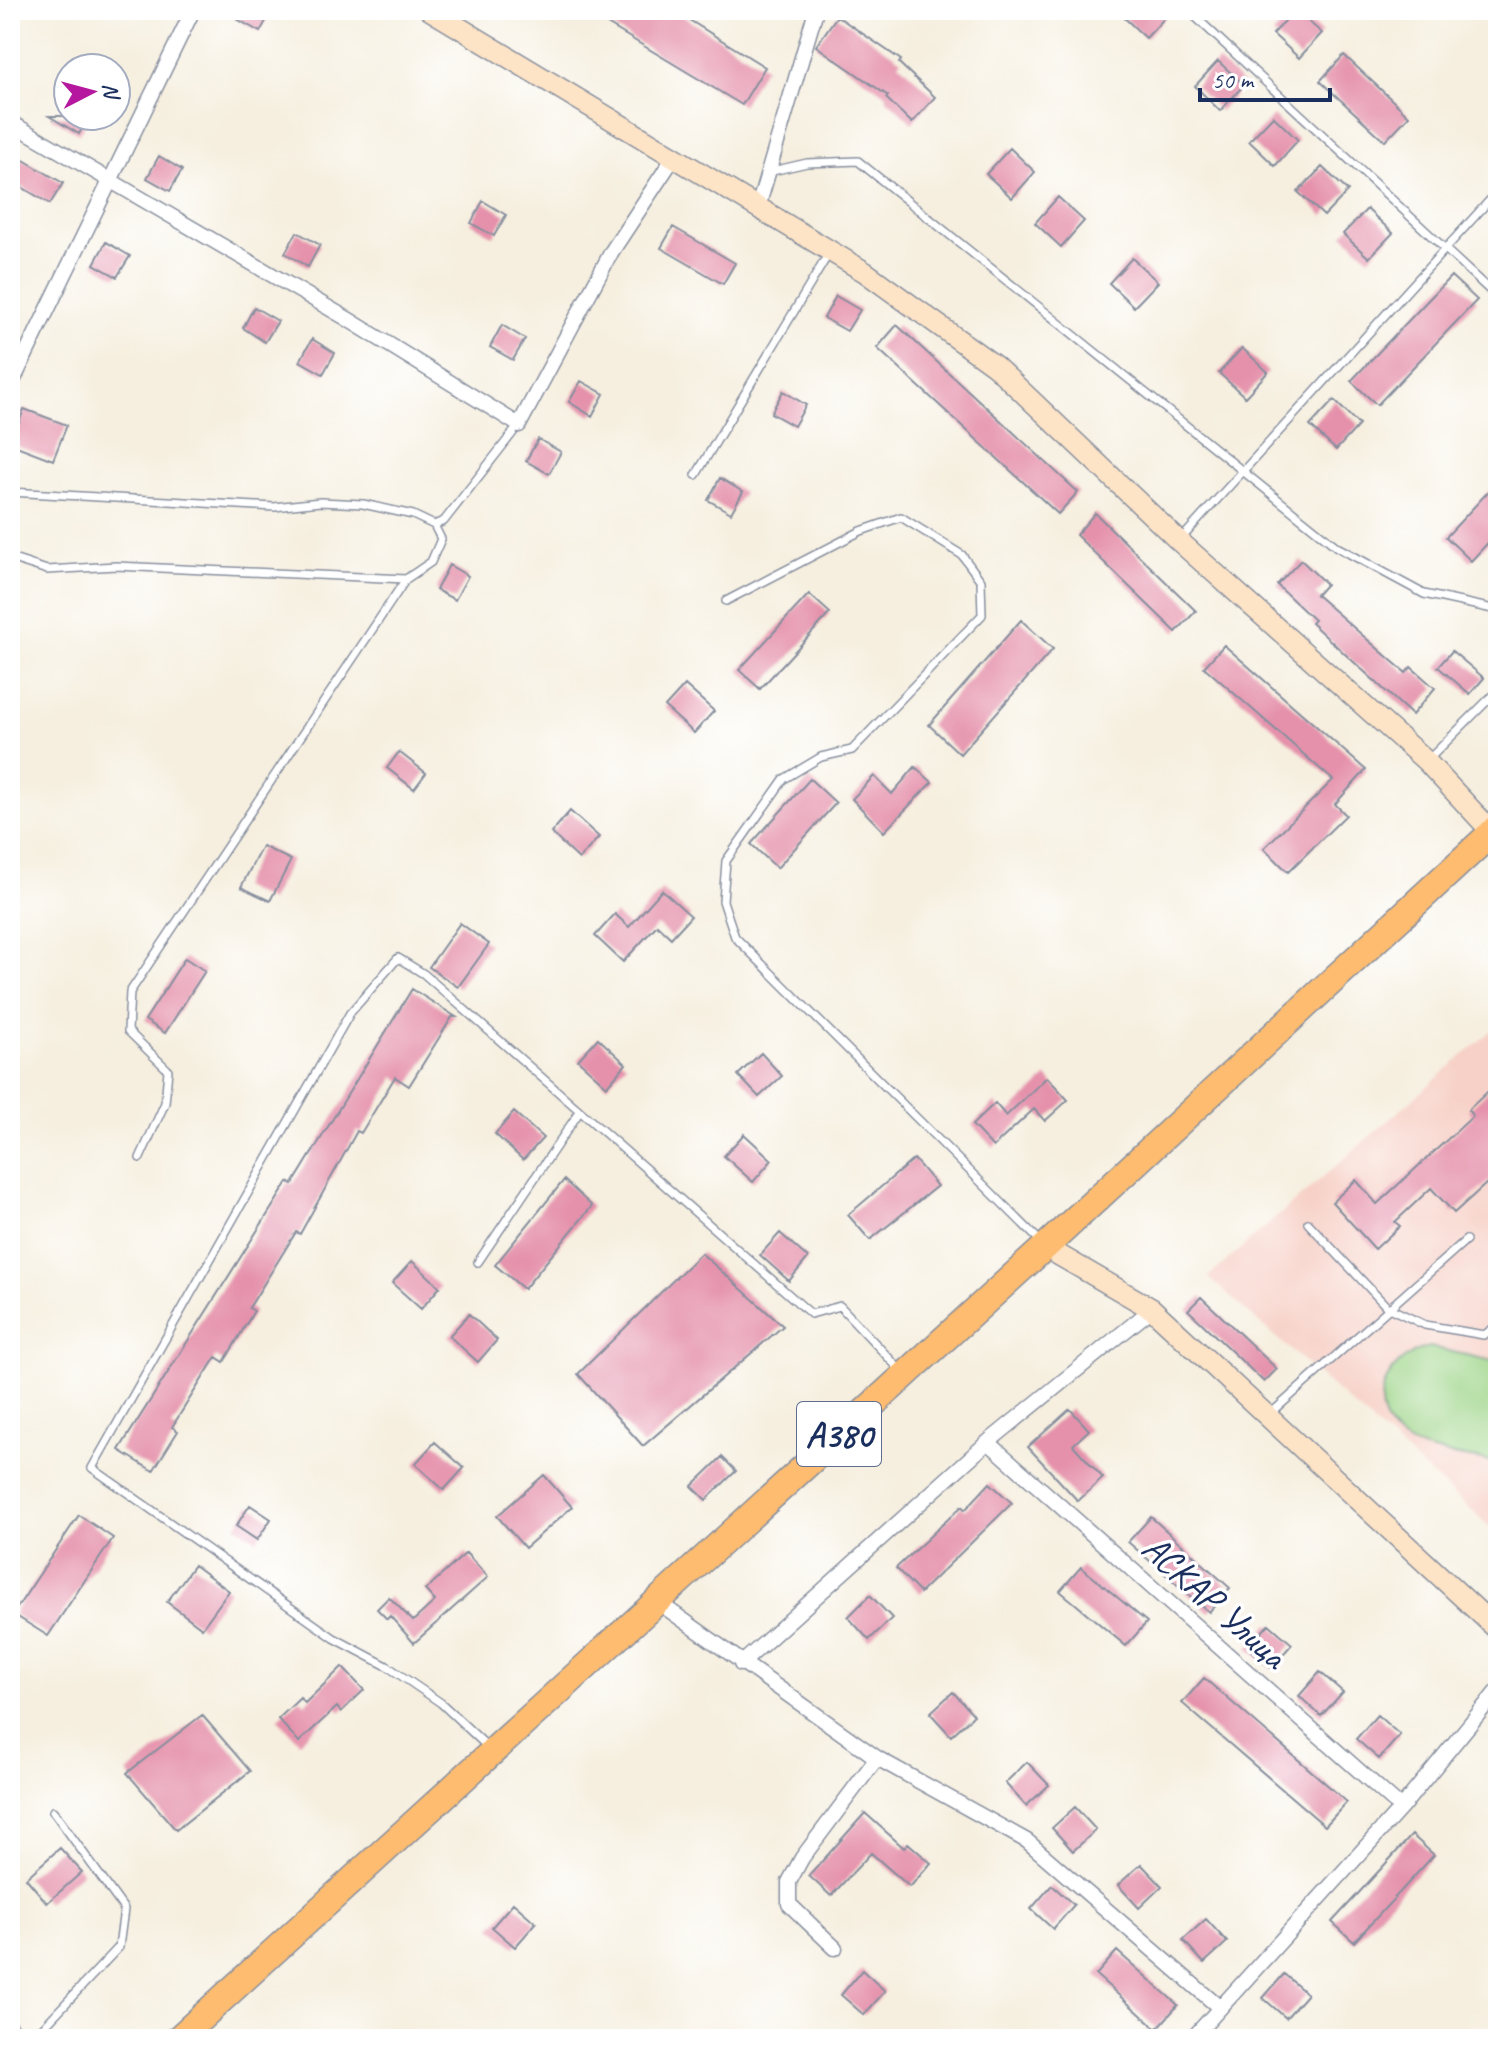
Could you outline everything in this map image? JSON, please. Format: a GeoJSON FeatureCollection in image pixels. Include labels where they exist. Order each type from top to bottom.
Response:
{"type":"FeatureCollection","features":[{"type":"Feature","properties":{"kind":"highway","name":"A380"},"geometry":{"type":"LineString","coordinates":[[178,2039],[1496,832]]}},
{"type":"Feature","properties":{"kind":"street"},"geometry":{"type":"LineString","coordinates":[[10,387],[193,10]]}},
{"type":"Feature","properties":{"kind":"street"},"geometry":{"type":"LineString","coordinates":[[430,10],[830,251],[995,366],[1179,541],[1426,761],[1496,832]]}},
{"type":"Feature","properties":{"kind":"street"},"geometry":{"type":"LineString","coordinates":[[758,207],[816,10]]}},
{"type":"Feature","properties":{"kind":"street"},"geometry":{"type":"LineString","coordinates":[[10,122],[109,178],[519,425],[612,251],[674,157]]}},
{"type":"Feature","properties":{"kind":"street"},"geometry":{"type":"LineString","coordinates":[[1045,1247],[1152,1309],[1498,1630]]}},
{"type":"Feature","properties":{"kind":"street"},"geometry":{"type":"LineString","coordinates":[[741,1664],[988,1442],[1152,1309]]}},
{"type":"Feature","properties":{"kind":"street","name":"АСКАР Улица"},"geometry":{"type":"LineString","coordinates":[[988,1442],[1401,1808]]}},
{"type":"Feature","properties":{"kind":"street"},"geometry":{"type":"LineString","coordinates":[[655,1600],[877,1758],[1027,1841],[1220,2008]]}},
{"type":"Feature","properties":{"kind":"street"},"geometry":{"type":"LineString","coordinates":[[1192,2039],[1401,1808],[1498,1690]]}},
{"type":"Feature","properties":{"kind":"street"},"geometry":{"type":"LineString","coordinates":[[835,1948],[789,1904],[789,1882],[802,1858],[877,1758]]}},
{"type":"Feature","properties":{"kind":"lane"},"geometry":{"type":"LineString","coordinates":[[1188,10],[1498,298]]}},
{"type":"Feature","properties":{"kind":"lane"},"geometry":{"type":"LineString","coordinates":[[768,172],[807,163],[858,161],[1337,547],[1424,594],[1493,609],[1498,606]]}},
{"type":"Feature","properties":{"kind":"lane"},"geometry":{"type":"LineString","coordinates":[[1179,541],[1498,191]]}},
{"type":"Feature","properties":{"kind":"lane"},"geometry":{"type":"LineString","coordinates":[[696,475],[830,251]]}},
{"type":"Feature","properties":{"kind":"lane"},"geometry":{"type":"LineString","coordinates":[[434,525],[444,521],[519,425]]}},
{"type":"Feature","properties":{"kind":"lane"},"geometry":{"type":"LineString","coordinates":[[10,492],[274,507],[320,502],[363,504],[413,515],[434,525],[441,539],[431,562],[406,579],[130,992],[128,1031],[168,1070],[165,1103],[140,1158]]}},
{"type":"Feature","properties":{"kind":"lane"},"geometry":{"type":"LineString","coordinates":[[726,601],[861,531],[901,517],[962,555],[981,581],[982,615],[852,750],[821,757],[784,779],[726,861],[723,901],[735,937],[1045,1247]]}},
{"type":"Feature","properties":{"kind":"lane"},"geometry":{"type":"LineString","coordinates":[[10,558],[47,570],[116,566],[406,579]]}},
{"type":"Feature","properties":{"kind":"lane"},"geometry":{"type":"LineString","coordinates":[[1426,761],[1498,690]]}},
{"type":"Feature","properties":{"kind":"lane"},"geometry":{"type":"LineString","coordinates":[[491,1750],[441,1703],[387,1666],[334,1638],[92,1468],[350,1013],[398,958],[424,974],[811,1314],[840,1306],[904,1374]]}},
{"type":"Feature","properties":{"kind":"lane"},"geometry":{"type":"LineString","coordinates":[[478,1262],[580,1111]]}},
{"type":"Feature","properties":{"kind":"lane"},"geometry":{"type":"LineString","coordinates":[[1308,1223],[1387,1307],[1425,1325],[1484,1335],[1498,1325]]}},
{"type":"Feature","properties":{"kind":"lane"},"geometry":{"type":"LineString","coordinates":[[1267,1416],[1466,1240]]}},
{"type":"Feature","properties":{"kind":"lane"},"geometry":{"type":"LineString","coordinates":[[32,2039],[119,1947],[124,1909],[53,1811]]}},
{"type":"Feature","properties":{"kind":"lane"},"geometry":{"type":"LineString","coordinates":[[10,2021],[24,2039]]}},
{"type":"Feature","properties":{"kind":"shaded area"},"geometry":{"type":"Polygon","coordinates":[[[1498,1025],[1498,1534],[1208,1277],[1498,1025]]]}},
{"type":"Feature","properties":{"kind":"green space"},"geometry":{"type":"Polygon","coordinates":[[[1430,1347],[1498,1362],[1498,1463],[1416,1446],[1392,1431],[1381,1403],[1383,1388],[1400,1362],[1430,1347]]]}},
{"type":"Feature","properties":{"kind":"building"},"geometry":{"type":"Polygon","coordinates":[[[242,10],[272,10],[260,32],[237,19],[242,10]]]}},
{"type":"Feature","properties":{"kind":"building"},"geometry":{"type":"Polygon","coordinates":[[[584,10],[673,10],[765,67],[742,105],[584,10]]]}},
{"type":"Feature","properties":{"kind":"building"},"geometry":{"type":"Polygon","coordinates":[[[1116,10],[1172,10],[1146,38],[1116,10]]]}},
{"type":"Feature","properties":{"kind":"building"},"geometry":{"type":"Polygon","coordinates":[[[1295,10],[1322,33],[1299,58],[1273,34],[1295,10]]]}},
{"type":"Feature","properties":{"kind":"building"},"geometry":{"type":"Polygon","coordinates":[[[837,16],[901,60],[899,63],[935,97],[912,123],[886,98],[888,96],[816,46],[837,16]]]}},
{"type":"Feature","properties":{"kind":"building"},"geometry":{"type":"Polygon","coordinates":[[[1344,55],[1409,116],[1385,141],[1320,81],[1344,55]]]}},
{"type":"Feature","properties":{"kind":"building"},"geometry":{"type":"Polygon","coordinates":[[[1218,61],[1244,85],[1220,111],[1195,86],[1218,61]]]}},
{"type":"Feature","properties":{"kind":"building"},"geometry":{"type":"Polygon","coordinates":[[[1273,116],[1298,140],[1275,166],[1249,141],[1273,116]]]}},
{"type":"Feature","properties":{"kind":"building"},"geometry":{"type":"Polygon","coordinates":[[[1010,148],[1035,172],[1012,198],[986,174],[1010,148]]]}},
{"type":"Feature","properties":{"kind":"building"},"geometry":{"type":"Polygon","coordinates":[[[10,152],[63,183],[50,204],[13,182],[10,188],[10,152]]]}},
{"type":"Feature","properties":{"kind":"building"},"geometry":{"type":"Polygon","coordinates":[[[159,156],[182,170],[170,191],[147,178],[159,156]]]}},
{"type":"Feature","properties":{"kind":"building"},"geometry":{"type":"Polygon","coordinates":[[[1322,167],[1348,191],[1324,216],[1298,192],[1322,167]]]}},
{"type":"Feature","properties":{"kind":"building"},"geometry":{"type":"Polygon","coordinates":[[[1058,197],[1084,221],[1061,247],[1035,223],[1058,197]]]}},
{"type":"Feature","properties":{"kind":"building"},"geometry":{"type":"Polygon","coordinates":[[[483,201],[506,215],[494,236],[471,223],[483,201]]]}},
{"type":"Feature","properties":{"kind":"building"},"geometry":{"type":"Polygon","coordinates":[[[1367,209],[1393,233],[1369,258],[1343,234],[1367,209]]]}},
{"type":"Feature","properties":{"kind":"building"},"geometry":{"type":"Polygon","coordinates":[[[673,227],[735,263],[723,284],[661,248],[673,227]]]}},
{"type":"Feature","properties":{"kind":"building"},"geometry":{"type":"Polygon","coordinates":[[[297,232],[320,245],[308,267],[285,253],[297,232]]]}},
{"type":"Feature","properties":{"kind":"building"},"geometry":{"type":"Polygon","coordinates":[[[106,242],[130,256],[117,277],[94,264],[106,242]]]}},
{"type":"Feature","properties":{"kind":"building"},"geometry":{"type":"Polygon","coordinates":[[[1132,258],[1158,282],[1134,307],[1109,283],[1132,258]]]}},
{"type":"Feature","properties":{"kind":"building"},"geometry":{"type":"Polygon","coordinates":[[[1451,276],[1477,300],[1377,405],[1351,381],[1451,276]]]}},
{"type":"Feature","properties":{"kind":"building"},"geometry":{"type":"Polygon","coordinates":[[[836,296],[860,310],[847,331],[824,318],[836,296]]]}},
{"type":"Feature","properties":{"kind":"building"},"geometry":{"type":"Polygon","coordinates":[[[254,307],[278,321],[265,342],[243,328],[254,307]]]}},
{"type":"Feature","properties":{"kind":"building"},"geometry":{"type":"Polygon","coordinates":[[[502,325],[525,339],[513,360],[490,347],[502,325]]]}},
{"type":"Feature","properties":{"kind":"building"},"geometry":{"type":"Polygon","coordinates":[[[897,325],[1078,492],[1058,514],[877,348],[897,325]]]}},
{"type":"Feature","properties":{"kind":"building"},"geometry":{"type":"Polygon","coordinates":[[[312,339],[335,353],[323,374],[300,361],[312,339]]]}},
{"type":"Feature","properties":{"kind":"building"},"geometry":{"type":"Polygon","coordinates":[[[1242,348],[1268,372],[1245,397],[1219,373],[1242,348]]]}},
{"type":"Feature","properties":{"kind":"building"},"geometry":{"type":"Polygon","coordinates":[[[581,381],[604,394],[592,416],[569,402],[581,381]]]}},
{"type":"Feature","properties":{"kind":"building"},"geometry":{"type":"Polygon","coordinates":[[[783,391],[806,405],[794,426],[771,413],[783,391]]]}},
{"type":"Feature","properties":{"kind":"building"},"geometry":{"type":"Polygon","coordinates":[[[1334,400],[1359,425],[1336,450],[1310,426],[1334,400]]]}},
{"type":"Feature","properties":{"kind":"building"},"geometry":{"type":"Polygon","coordinates":[[[24,409],[67,425],[53,460],[11,444],[24,409]]]}},
{"type":"Feature","properties":{"kind":"building"},"geometry":{"type":"Polygon","coordinates":[[[538,439],[561,452],[549,474],[526,461],[538,439]]]}},
{"type":"Feature","properties":{"kind":"building"},"geometry":{"type":"Polygon","coordinates":[[[720,478],[743,492],[731,513],[708,500],[720,478]]]}},
{"type":"Feature","properties":{"kind":"building"},"geometry":{"type":"Polygon","coordinates":[[[1498,481],[1498,532],[1471,561],[1446,537],[1498,481]]]}},
{"type":"Feature","properties":{"kind":"building"},"geometry":{"type":"Polygon","coordinates":[[[1095,513],[1196,611],[1176,632],[1076,535],[1095,513]]]}},
{"type":"Feature","properties":{"kind":"building"},"geometry":{"type":"Polygon","coordinates":[[[1301,560],[1326,584],[1316,595],[1406,673],[1411,667],[1435,688],[1412,715],[1311,623],[1314,620],[1277,585],[1301,560]]]}},
{"type":"Feature","properties":{"kind":"building"},"geometry":{"type":"Polygon","coordinates":[[[449,565],[468,576],[455,600],[436,590],[449,565]]]}},
{"type":"Feature","properties":{"kind":"building"},"geometry":{"type":"Polygon","coordinates":[[[809,594],[830,613],[760,689],[739,670],[809,594]]]}},
{"type":"Feature","properties":{"kind":"building"},"geometry":{"type":"Polygon","coordinates":[[[1021,620],[1053,649],[960,754],[929,725],[1021,620]]]}},
{"type":"Feature","properties":{"kind":"building"},"geometry":{"type":"Polygon","coordinates":[[[1224,645],[1366,770],[1335,804],[1346,815],[1288,872],[1264,848],[1333,780],[1204,667],[1224,645]]]}},
{"type":"Feature","properties":{"kind":"building"},"geometry":{"type":"Polygon","coordinates":[[[1452,651],[1484,678],[1470,694],[1438,667],[1452,651]]]}},
{"type":"Feature","properties":{"kind":"building"},"geometry":{"type":"Polygon","coordinates":[[[685,685],[714,711],[694,733],[665,707],[685,685]]]}},
{"type":"Feature","properties":{"kind":"building"},"geometry":{"type":"Polygon","coordinates":[[[399,752],[426,773],[414,789],[387,768],[399,752]]]}},
{"type":"Feature","properties":{"kind":"building"},"geometry":{"type":"Polygon","coordinates":[[[915,767],[932,782],[884,832],[852,799],[874,776],[892,794],[915,767]]]}},
{"type":"Feature","properties":{"kind":"building"},"geometry":{"type":"Polygon","coordinates":[[[810,779],[836,803],[777,868],[751,844],[810,779]]]}},
{"type":"Feature","properties":{"kind":"building"},"geometry":{"type":"Polygon","coordinates":[[[570,811],[599,837],[579,859],[551,833],[570,811]]]}},
{"type":"Feature","properties":{"kind":"building"},"geometry":{"type":"Polygon","coordinates":[[[262,846],[291,860],[270,901],[241,887],[262,846]]]}},
{"type":"Feature","properties":{"kind":"building"},"geometry":{"type":"Polygon","coordinates":[[[662,890],[691,916],[671,938],[657,925],[623,962],[595,936],[615,914],[629,927],[662,890]]]}},
{"type":"Feature","properties":{"kind":"building"},"geometry":{"type":"Polygon","coordinates":[[[460,923],[489,944],[458,987],[429,967],[460,923]]]}},
{"type":"Feature","properties":{"kind":"building"},"geometry":{"type":"Polygon","coordinates":[[[185,958],[205,971],[165,1033],[145,1020],[185,958]]]}},
{"type":"Feature","properties":{"kind":"building"},"geometry":{"type":"Polygon","coordinates":[[[412,989],[456,1017],[452,1017],[409,1086],[395,1077],[361,1133],[357,1131],[300,1234],[296,1232],[249,1308],[254,1311],[224,1362],[216,1357],[172,1427],[178,1431],[153,1471],[119,1450],[288,1182],[293,1184],[412,989]]]}},
{"type":"Feature","properties":{"kind":"building"},"geometry":{"type":"Polygon","coordinates":[[[598,1038],[626,1064],[607,1086],[578,1060],[598,1038]]]}},
{"type":"Feature","properties":{"kind":"building"},"geometry":{"type":"Polygon","coordinates":[[[761,1053],[782,1076],[759,1097],[738,1075],[761,1053]]]}},
{"type":"Feature","properties":{"kind":"building"},"geometry":{"type":"Polygon","coordinates":[[[1047,1077],[1068,1100],[1045,1121],[1034,1109],[993,1147],[972,1125],[995,1103],[1006,1116],[1047,1077]]]}},
{"type":"Feature","properties":{"kind":"building"},"geometry":{"type":"Polygon","coordinates":[[[1498,1082],[1498,1173],[1454,1213],[1431,1188],[1395,1222],[1400,1226],[1375,1249],[1332,1202],[1356,1180],[1377,1204],[1473,1116],[1468,1110],[1498,1082]]]}},
{"type":"Feature","properties":{"kind":"building"},"geometry":{"type":"Polygon","coordinates":[[[514,1112],[543,1138],[523,1160],[495,1134],[514,1112]]]}},
{"type":"Feature","properties":{"kind":"building"},"geometry":{"type":"Polygon","coordinates":[[[744,1134],[772,1160],[753,1182],[724,1156],[744,1134]]]}},
{"type":"Feature","properties":{"kind":"building"},"geometry":{"type":"Polygon","coordinates":[[[914,1159],[937,1186],[870,1240],[848,1215],[914,1159]]]}},
{"type":"Feature","properties":{"kind":"building"},"geometry":{"type":"Polygon","coordinates":[[[564,1180],[592,1206],[524,1289],[495,1265],[564,1180]]]}},
{"type":"Feature","properties":{"kind":"building"},"geometry":{"type":"Polygon","coordinates":[[[780,1233],[808,1258],[789,1281],[760,1255],[780,1233]]]}},
{"type":"Feature","properties":{"kind":"building"},"geometry":{"type":"Polygon","coordinates":[[[701,1253],[783,1326],[643,1446],[578,1374],[701,1253]]]}},
{"type":"Feature","properties":{"kind":"building"},"geometry":{"type":"Polygon","coordinates":[[[412,1261],[440,1287],[421,1309],[392,1283],[412,1261]]]}},
{"type":"Feature","properties":{"kind":"building"},"geometry":{"type":"Polygon","coordinates":[[[1201,1297],[1277,1369],[1264,1382],[1188,1310],[1201,1297]]]}},
{"type":"Feature","properties":{"kind":"building"},"geometry":{"type":"Polygon","coordinates":[[[469,1314],[497,1340],[478,1362],[449,1336],[469,1314]]]}},
{"type":"Feature","properties":{"kind":"building"},"geometry":{"type":"Polygon","coordinates":[[[1070,1409],[1089,1430],[1073,1445],[1103,1478],[1078,1501],[1028,1447],[1070,1409]]]}},
{"type":"Feature","properties":{"kind":"building"},"geometry":{"type":"Polygon","coordinates":[[[435,1442],[464,1468],[444,1490],[415,1464],[435,1442]]]}},
{"type":"Feature","properties":{"kind":"building"},"geometry":{"type":"Polygon","coordinates":[[[722,1457],[736,1471],[706,1500],[692,1486],[722,1457]]]}},
{"type":"Feature","properties":{"kind":"building"},"geometry":{"type":"Polygon","coordinates":[[[544,1475],[572,1507],[525,1548],[497,1516],[544,1475]]]}},
{"type":"Feature","properties":{"kind":"building"},"geometry":{"type":"Polygon","coordinates":[[[990,1483],[1012,1503],[920,1593],[896,1568],[962,1506],[965,1510],[990,1483]]]}},
{"type":"Feature","properties":{"kind":"building"},"geometry":{"type":"Polygon","coordinates":[[[250,1505],[271,1519],[257,1540],[236,1526],[250,1505]]]}},
{"type":"Feature","properties":{"kind":"building"},"geometry":{"type":"Polygon","coordinates":[[[79,1515],[113,1538],[48,1636],[13,1614],[79,1515]]]}},
{"type":"Feature","properties":{"kind":"building"},"geometry":{"type":"Polygon","coordinates":[[[1151,1517],[1230,1588],[1209,1612],[1128,1542],[1151,1517]]]}},
{"type":"Feature","properties":{"kind":"building"},"geometry":{"type":"Polygon","coordinates":[[[466,1553],[488,1577],[414,1643],[390,1616],[387,1619],[377,1609],[389,1597],[413,1621],[435,1601],[425,1590],[466,1553]]]}},
{"type":"Feature","properties":{"kind":"building"},"geometry":{"type":"Polygon","coordinates":[[[194,1565],[229,1591],[202,1628],[167,1602],[194,1565]]]}},
{"type":"Feature","properties":{"kind":"building"},"geometry":{"type":"Polygon","coordinates":[[[1081,1567],[1147,1622],[1126,1646],[1060,1591],[1081,1567]]]}},
{"type":"Feature","properties":{"kind":"building"},"geometry":{"type":"Polygon","coordinates":[[[870,1595],[892,1618],[869,1640],[848,1617],[870,1595]]]}},
{"type":"Feature","properties":{"kind":"building"},"geometry":{"type":"Polygon","coordinates":[[[1269,1624],[1292,1644],[1271,1668],[1248,1648],[1269,1624]]]}},
{"type":"Feature","properties":{"kind":"building"},"geometry":{"type":"Polygon","coordinates":[[[342,1667],[364,1690],[341,1712],[337,1707],[299,1742],[278,1719],[300,1698],[305,1703],[342,1667]]]}},
{"type":"Feature","properties":{"kind":"building"},"geometry":{"type":"Polygon","coordinates":[[[1320,1672],[1343,1692],[1321,1716],[1299,1696],[1320,1672]]]}},
{"type":"Feature","properties":{"kind":"building"},"geometry":{"type":"Polygon","coordinates":[[[1204,1678],[1347,1802],[1325,1826],[1182,1703],[1204,1678]]]}},
{"type":"Feature","properties":{"kind":"building"},"geometry":{"type":"Polygon","coordinates":[[[953,1692],[974,1715],[951,1736],[930,1713],[953,1692]]]}},
{"type":"Feature","properties":{"kind":"building"},"geometry":{"type":"Polygon","coordinates":[[[202,1715],[250,1771],[176,1830],[127,1773],[202,1715]]]}},
{"type":"Feature","properties":{"kind":"building"},"geometry":{"type":"Polygon","coordinates":[[[1377,1715],[1400,1735],[1379,1759],[1356,1739],[1377,1715]]]}},
{"type":"Feature","properties":{"kind":"building"},"geometry":{"type":"Polygon","coordinates":[[[1027,1762],[1049,1785],[1026,1806],[1005,1783],[1027,1762]]]}},
{"type":"Feature","properties":{"kind":"building"},"geometry":{"type":"Polygon","coordinates":[[[1075,1807],[1096,1830],[1073,1851],[1052,1828],[1075,1807]]]}},
{"type":"Feature","properties":{"kind":"building"},"geometry":{"type":"Polygon","coordinates":[[[865,1813],[904,1848],[908,1843],[931,1863],[910,1887],[871,1853],[831,1896],[809,1876],[865,1813]]]}},
{"type":"Feature","properties":{"kind":"building"},"geometry":{"type":"Polygon","coordinates":[[[1412,1835],[1434,1855],[1354,1942],[1332,1922],[1412,1835]]]}},
{"type":"Feature","properties":{"kind":"building"},"geometry":{"type":"Polygon","coordinates":[[[60,1848],[82,1872],[47,1903],[26,1878],[60,1848]]]}},
{"type":"Feature","properties":{"kind":"building"},"geometry":{"type":"Polygon","coordinates":[[[1141,1864],[1162,1886],[1139,1908],[1118,1885],[1141,1864]]]}},
{"type":"Feature","properties":{"kind":"building"},"geometry":{"type":"Polygon","coordinates":[[[1052,1885],[1074,1905],[1053,1929],[1031,1909],[1052,1885]]]}},
{"type":"Feature","properties":{"kind":"building"},"geometry":{"type":"Polygon","coordinates":[[[513,1903],[536,1923],[515,1947],[492,1927],[513,1903]]]}},
{"type":"Feature","properties":{"kind":"building"},"geometry":{"type":"Polygon","coordinates":[[[1206,1919],[1227,1942],[1204,1963],[1183,1940],[1206,1919]]]}},
{"type":"Feature","properties":{"kind":"building"},"geometry":{"type":"Polygon","coordinates":[[[1117,1951],[1178,2005],[1157,2029],[1096,1975],[1117,1951]]]}},
{"type":"Feature","properties":{"kind":"building"},"geometry":{"type":"Polygon","coordinates":[[[862,1970],[885,1991],[864,2015],[841,1995],[862,1970]]]}},
{"type":"Feature","properties":{"kind":"building"},"geometry":{"type":"Polygon","coordinates":[[[1284,1974],[1307,1994],[1286,2018],[1263,1998],[1284,1974]]]}}]}
